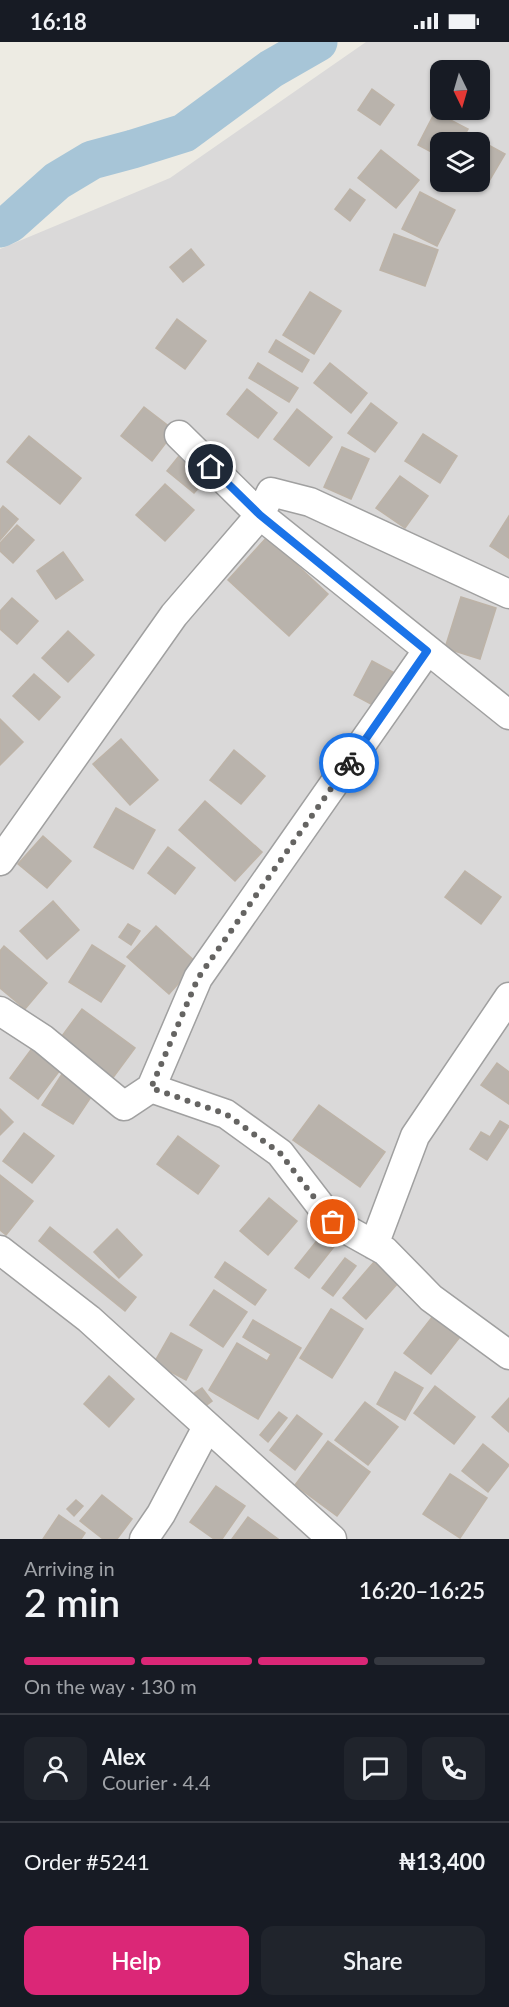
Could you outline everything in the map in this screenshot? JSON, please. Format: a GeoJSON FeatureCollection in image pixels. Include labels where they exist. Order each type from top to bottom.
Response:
{"type":"FeatureCollection","features":[{"type":"Feature","properties":{"kind":"street"},"geometry":{"type":"LineString","coordinates":[[179,435],[260,515],[509,715]]}},
{"type":"Feature","properties":{"kind":"street"},"geometry":{"type":"LineString","coordinates":[[0,861],[174,615],[260,515],[271,492],[310,502],[509,594]]}},
{"type":"Feature","properties":{"kind":"street"},"geometry":{"type":"LineString","coordinates":[[0,1011],[43,1039],[124,1106],[151,1088],[198,978],[427,651]]}},
{"type":"Feature","properties":{"kind":"street"},"geometry":{"type":"LineString","coordinates":[[374,1245],[415,1136],[505,1013]]}},
{"type":"Feature","properties":{"kind":"street"},"geometry":{"type":"LineString","coordinates":[[151,1088],[226,1114],[280,1153],[333,1222],[385,1251],[432,1298],[509,1355]]}},
{"type":"Feature","properties":{"kind":"street"},"geometry":{"type":"LineString","coordinates":[[0,1250],[89,1319],[332,1539]]}},
{"type":"Feature","properties":{"kind":"street"},"geometry":{"type":"LineString","coordinates":[[144,1539],[207,1427]]}},
{"type":"Feature","properties":{"kind":"shaded area"},"geometry":{"type":"Polygon","coordinates":[[[366,42],[509,42],[509,1539],[0,1539],[0,249],[170,178],[366,42]]]}},
{"type":"Feature","properties":{"kind":"building"},"geometry":{"type":"Polygon","coordinates":[[[372,89],[394,105],[380,125],[358,110],[372,89]]]}},
{"type":"Feature","properties":{"kind":"building"},"geometry":{"type":"Polygon","coordinates":[[[431,120],[451,120],[468,129],[466,132],[430,132],[430,151],[418,145],[431,120]]]}},
{"type":"Feature","properties":{"kind":"building"},"geometry":{"type":"Polygon","coordinates":[[[490,146],[505,154],[490,180],[490,146]]]}},
{"type":"Feature","properties":{"kind":"building"},"geometry":{"type":"Polygon","coordinates":[[[381,150],[419,180],[396,208],[358,178],[381,150]]]}},
{"type":"Feature","properties":{"kind":"building"},"geometry":{"type":"Polygon","coordinates":[[[350,189],[365,200],[350,221],[335,209],[350,189]]]}},
{"type":"Feature","properties":{"kind":"building"},"geometry":{"type":"Polygon","coordinates":[[[420,192],[455,210],[437,246],[402,229],[420,192]]]}},
{"type":"Feature","properties":{"kind":"building"},"geometry":{"type":"Polygon","coordinates":[[[394,234],[438,250],[425,286],[380,270],[394,234]]]}},
{"type":"Feature","properties":{"kind":"building"},"geometry":{"type":"Polygon","coordinates":[[[191,249],[204,265],[183,282],[170,267],[191,249]]]}},
{"type":"Feature","properties":{"kind":"building"},"geometry":{"type":"Polygon","coordinates":[[[310,292],[341,311],[314,354],[283,335],[310,292]]]}},
{"type":"Feature","properties":{"kind":"building"},"geometry":{"type":"Polygon","coordinates":[[[177,319],[206,341],[185,369],[156,348],[177,319]]]}},
{"type":"Feature","properties":{"kind":"building"},"geometry":{"type":"Polygon","coordinates":[[[276,340],[309,360],[302,372],[269,352],[276,340]]]}},
{"type":"Feature","properties":{"kind":"building"},"geometry":{"type":"Polygon","coordinates":[[[258,363],[298,388],[289,402],[249,378],[258,363]]]}},
{"type":"Feature","properties":{"kind":"building"},"geometry":{"type":"Polygon","coordinates":[[[330,363],[367,393],[351,413],[314,383],[330,363]]]}},
{"type":"Feature","properties":{"kind":"building"},"geometry":{"type":"Polygon","coordinates":[[[247,389],[277,413],[258,438],[227,414],[247,389]]]}},
{"type":"Feature","properties":{"kind":"building"},"geometry":{"type":"Polygon","coordinates":[[[371,403],[397,423],[375,452],[348,433],[371,403]]]}},
{"type":"Feature","properties":{"kind":"building"},"geometry":{"type":"Polygon","coordinates":[[[144,407],[175,431],[152,461],[121,436],[144,407]]]}},
{"type":"Feature","properties":{"kind":"building"},"geometry":{"type":"Polygon","coordinates":[[[297,409],[332,437],[309,466],[274,439],[297,409]]]}},
{"type":"Feature","properties":{"kind":"building"},"geometry":{"type":"Polygon","coordinates":[[[423,434],[457,456],[440,483],[405,461],[423,434]]]}},
{"type":"Feature","properties":{"kind":"building"},"geometry":{"type":"Polygon","coordinates":[[[29,436],[81,478],[60,504],[7,462],[29,436]]]}},
{"type":"Feature","properties":{"kind":"building"},"geometry":{"type":"Polygon","coordinates":[[[342,447],[369,459],[351,499],[324,487],[342,447]]]}},
{"type":"Feature","properties":{"kind":"building"},"geometry":{"type":"Polygon","coordinates":[[[183,451],[211,474],[194,493],[167,471],[183,451]]]}},
{"type":"Feature","properties":{"kind":"building"},"geometry":{"type":"Polygon","coordinates":[[[400,476],[428,496],[405,528],[376,508],[400,476]]]}},
{"type":"Feature","properties":{"kind":"building"},"geometry":{"type":"Polygon","coordinates":[[[165,484],[194,510],[165,541],[136,515],[165,484]]]}},
{"type":"Feature","properties":{"kind":"building"},"geometry":{"type":"Polygon","coordinates":[[[3,506],[18,519],[0,540],[0,510],[3,506]]]}},
{"type":"Feature","properties":{"kind":"building"},"geometry":{"type":"Polygon","coordinates":[[[509,516],[509,558],[490,546],[509,516]]]}},
{"type":"Feature","properties":{"kind":"building"},"geometry":{"type":"Polygon","coordinates":[[[17,525],[34,540],[13,563],[0,551],[0,543],[17,525]]]}},
{"type":"Feature","properties":{"kind":"building"},"geometry":{"type":"Polygon","coordinates":[[[267,537],[328,594],[289,636],[228,580],[267,537]]]}},
{"type":"Feature","properties":{"kind":"building"},"geometry":{"type":"Polygon","coordinates":[[[63,552],[83,580],[56,599],[37,571],[63,552]]]}},
{"type":"Feature","properties":{"kind":"building"},"geometry":{"type":"Polygon","coordinates":[[[461,597],[496,608],[480,659],[445,648],[461,597]]]}},
{"type":"Feature","properties":{"kind":"building"},"geometry":{"type":"Polygon","coordinates":[[[12,598],[38,621],[17,644],[0,629],[0,611],[12,598]]]}},
{"type":"Feature","properties":{"kind":"building"},"geometry":{"type":"Polygon","coordinates":[[[68,631],[94,655],[68,682],[42,658],[68,631]]]}},
{"type":"Feature","properties":{"kind":"building"},"geometry":{"type":"Polygon","coordinates":[[[372,661],[402,677],[384,711],[354,695],[372,661]]]}},
{"type":"Feature","properties":{"kind":"building"},"geometry":{"type":"Polygon","coordinates":[[[34,674],[60,697],[39,720],[13,696],[34,674]]]}},
{"type":"Feature","properties":{"kind":"building"},"geometry":{"type":"Polygon","coordinates":[[[0,719],[23,742],[0,765],[0,719]]]}},
{"type":"Feature","properties":{"kind":"building"},"geometry":{"type":"Polygon","coordinates":[[[121,739],[158,780],[130,805],[93,764],[121,739]]]}},
{"type":"Feature","properties":{"kind":"building"},"geometry":{"type":"Polygon","coordinates":[[[234,750],[265,776],[241,804],[210,780],[234,750]]]}},
{"type":"Feature","properties":{"kind":"building"},"geometry":{"type":"Polygon","coordinates":[[[205,801],[262,852],[235,881],[179,830],[205,801]]]}},
{"type":"Feature","properties":{"kind":"building"},"geometry":{"type":"Polygon","coordinates":[[[116,808],[155,830],[133,869],[94,847],[116,808]]]}},
{"type":"Feature","properties":{"kind":"building"},"geometry":{"type":"Polygon","coordinates":[[[43,836],[71,861],[47,888],[18,864],[43,836]]]}},
{"type":"Feature","properties":{"kind":"building"},"geometry":{"type":"Polygon","coordinates":[[[168,847],[195,868],[175,894],[148,873],[168,847]]]}},
{"type":"Feature","properties":{"kind":"building"},"geometry":{"type":"Polygon","coordinates":[[[465,871],[501,897],[481,924],[445,897],[465,871]]]}},
{"type":"Feature","properties":{"kind":"building"},"geometry":{"type":"Polygon","coordinates":[[[53,901],[79,930],[47,959],[20,931],[53,901]]]}},
{"type":"Feature","properties":{"kind":"building"},"geometry":{"type":"Polygon","coordinates":[[[128,924],[140,931],[131,945],[119,937],[128,924]]]}},
{"type":"Feature","properties":{"kind":"building"},"geometry":{"type":"Polygon","coordinates":[[[156,926],[197,963],[169,994],[127,957],[156,926]]]}},
{"type":"Feature","properties":{"kind":"building"},"geometry":{"type":"Polygon","coordinates":[[[92,945],[125,966],[101,1002],[69,982],[92,945]]]}},
{"type":"Feature","properties":{"kind":"building"},"geometry":{"type":"Polygon","coordinates":[[[4,946],[47,983],[25,1009],[0,988],[0,951],[4,946]]]}},
{"type":"Feature","properties":{"kind":"building"},"geometry":{"type":"Polygon","coordinates":[[[82,1009],[135,1048],[112,1079],[59,1040],[82,1009]]]}},
{"type":"Feature","properties":{"kind":"building"},"geometry":{"type":"Polygon","coordinates":[[[36,1043],[64,1065],[38,1099],[10,1078],[36,1043]]]}},
{"type":"Feature","properties":{"kind":"building"},"geometry":{"type":"Polygon","coordinates":[[[497,1063],[509,1072],[509,1104],[481,1085],[497,1063]]]}},
{"type":"Feature","properties":{"kind":"building"},"geometry":{"type":"Polygon","coordinates":[[[64,1071],[95,1091],[73,1124],[42,1105],[64,1071]]]}},
{"type":"Feature","properties":{"kind":"building"},"geometry":{"type":"Polygon","coordinates":[[[319,1105],[385,1152],[360,1187],[293,1140],[319,1105]]]}},
{"type":"Feature","properties":{"kind":"building"},"geometry":{"type":"Polygon","coordinates":[[[0,1109],[13,1122],[0,1135],[0,1109]]]}},
{"type":"Feature","properties":{"kind":"building"},"geometry":{"type":"Polygon","coordinates":[[[500,1121],[509,1126],[487,1160],[470,1149],[481,1132],[490,1137],[500,1121]]]}},
{"type":"Feature","properties":{"kind":"building"},"geometry":{"type":"Polygon","coordinates":[[[24,1133],[54,1156],[32,1183],[3,1161],[24,1133]]]}},
{"type":"Feature","properties":{"kind":"building"},"geometry":{"type":"Polygon","coordinates":[[[178,1136],[219,1166],[198,1194],[157,1164],[178,1136]]]}},
{"type":"Feature","properties":{"kind":"building"},"geometry":{"type":"Polygon","coordinates":[[[0,1175],[33,1201],[6,1235],[0,1230],[0,1175]]]}},
{"type":"Feature","properties":{"kind":"building"},"geometry":{"type":"Polygon","coordinates":[[[269,1198],[297,1221],[268,1255],[240,1231],[269,1198]]]}},
{"type":"Feature","properties":{"kind":"building"},"geometry":{"type":"Polygon","coordinates":[[[50,1227],[136,1297],[125,1311],[39,1241],[50,1227]]]}},
{"type":"Feature","properties":{"kind":"building"},"geometry":{"type":"Polygon","coordinates":[[[117,1229],[142,1255],[119,1278],[94,1252],[117,1229]]]}},
{"type":"Feature","properties":{"kind":"building"},"geometry":{"type":"Polygon","coordinates":[[[323,1233],[337,1243],[309,1278],[295,1268],[323,1233]]]}},
{"type":"Feature","properties":{"kind":"building"},"geometry":{"type":"Polygon","coordinates":[[[345,1258],[356,1266],[333,1296],[322,1288],[345,1258]]]}},
{"type":"Feature","properties":{"kind":"building"},"geometry":{"type":"Polygon","coordinates":[[[225,1262],[266,1290],[255,1305],[215,1277],[225,1262]]]}},
{"type":"Feature","properties":{"kind":"building"},"geometry":{"type":"Polygon","coordinates":[[[374,1262],[398,1283],[366,1319],[343,1298],[374,1262]]]}},
{"type":"Feature","properties":{"kind":"building"},"geometry":{"type":"Polygon","coordinates":[[[214,1290],[247,1312],[223,1347],[190,1325],[214,1290]]]}},
{"type":"Feature","properties":{"kind":"building"},"geometry":{"type":"Polygon","coordinates":[[[331,1309],[363,1329],[332,1378],[300,1358],[331,1309]]]}},
{"type":"Feature","properties":{"kind":"building"},"geometry":{"type":"Polygon","coordinates":[[[433,1316],[460,1337],[431,1374],[404,1353],[433,1316]]]}},
{"type":"Feature","properties":{"kind":"building"},"geometry":{"type":"Polygon","coordinates":[[[253,1320],[301,1348],[258,1419],[209,1390],[237,1343],[267,1361],[271,1354],[243,1337],[253,1320]]]}},
{"type":"Feature","properties":{"kind":"building"},"geometry":{"type":"Polygon","coordinates":[[[171,1333],[202,1350],[186,1380],[154,1363],[171,1333]]]}},
{"type":"Feature","properties":{"kind":"building"},"geometry":{"type":"Polygon","coordinates":[[[395,1372],[423,1388],[405,1420],[377,1404],[395,1372]]]}},
{"type":"Feature","properties":{"kind":"building"},"geometry":{"type":"Polygon","coordinates":[[[109,1376],[134,1399],[109,1427],[84,1404],[109,1376]]]}},
{"type":"Feature","properties":{"kind":"building"},"geometry":{"type":"Polygon","coordinates":[[[435,1386],[475,1417],[454,1444],[414,1413],[435,1386]]]}},
{"type":"Feature","properties":{"kind":"building"},"geometry":{"type":"Polygon","coordinates":[[[202,1388],[212,1401],[200,1410],[190,1396],[202,1388]]]}},
{"type":"Feature","properties":{"kind":"building"},"geometry":{"type":"Polygon","coordinates":[[[509,1398],[509,1432],[492,1417],[509,1398]]]}},
{"type":"Feature","properties":{"kind":"building"},"geometry":{"type":"Polygon","coordinates":[[[365,1402],[398,1427],[368,1465],[335,1440],[365,1402]]]}},
{"type":"Feature","properties":{"kind":"building"},"geometry":{"type":"Polygon","coordinates":[[[279,1412],[287,1418],[268,1442],[260,1435],[279,1412]]]}},
{"type":"Feature","properties":{"kind":"building"},"geometry":{"type":"Polygon","coordinates":[[[297,1415],[322,1434],[295,1470],[270,1450],[297,1415]]]}},
{"type":"Feature","properties":{"kind":"building"},"geometry":{"type":"Polygon","coordinates":[[[328,1441],[370,1472],[337,1516],[295,1485],[328,1441]]]}},
{"type":"Feature","properties":{"kind":"building"},"geometry":{"type":"Polygon","coordinates":[[[483,1444],[509,1465],[488,1492],[462,1471],[483,1444]]]}},
{"type":"Feature","properties":{"kind":"building"},"geometry":{"type":"Polygon","coordinates":[[[450,1474],[487,1498],[460,1538],[423,1514],[450,1474]]]}},
{"type":"Feature","properties":{"kind":"building"},"geometry":{"type":"Polygon","coordinates":[[[216,1486],[245,1506],[222,1539],[214,1539],[190,1522],[216,1486]]]}},
{"type":"Feature","properties":{"kind":"building"},"geometry":{"type":"Polygon","coordinates":[[[102,1495],[132,1519],[117,1539],[103,1539],[80,1521],[102,1495]]]}},
{"type":"Feature","properties":{"kind":"building"},"geometry":{"type":"Polygon","coordinates":[[[76,1500],[83,1506],[74,1516],[67,1509],[76,1500]]]}},
{"type":"Feature","properties":{"kind":"building"},"geometry":{"type":"Polygon","coordinates":[[[59,1515],[85,1533],[81,1539],[43,1539],[59,1515]]]}},
{"type":"Feature","properties":{"kind":"building"},"geometry":{"type":"Polygon","coordinates":[[[248,1517],[278,1539],[232,1539],[248,1517]]]}},
{"type":"Feature","properties":{"kind":"waterway"},"geometry":{"type":"LineString","coordinates":[[0,228],[10,223],[57,181],[92,160],[184,133],[271,69],[318,42]]}},
{"type":"Feature","properties":{"kind":"way so far"},"geometry":{"type":"LineString","coordinates":[[333,1222],[280,1153],[226,1114],[151,1088],[198,978],[349,763]]}},
{"type":"Feature","properties":{"kind":"route"},"geometry":{"type":"LineString","coordinates":[[211,467],[260,515],[427,651],[349,763]]}}]}
